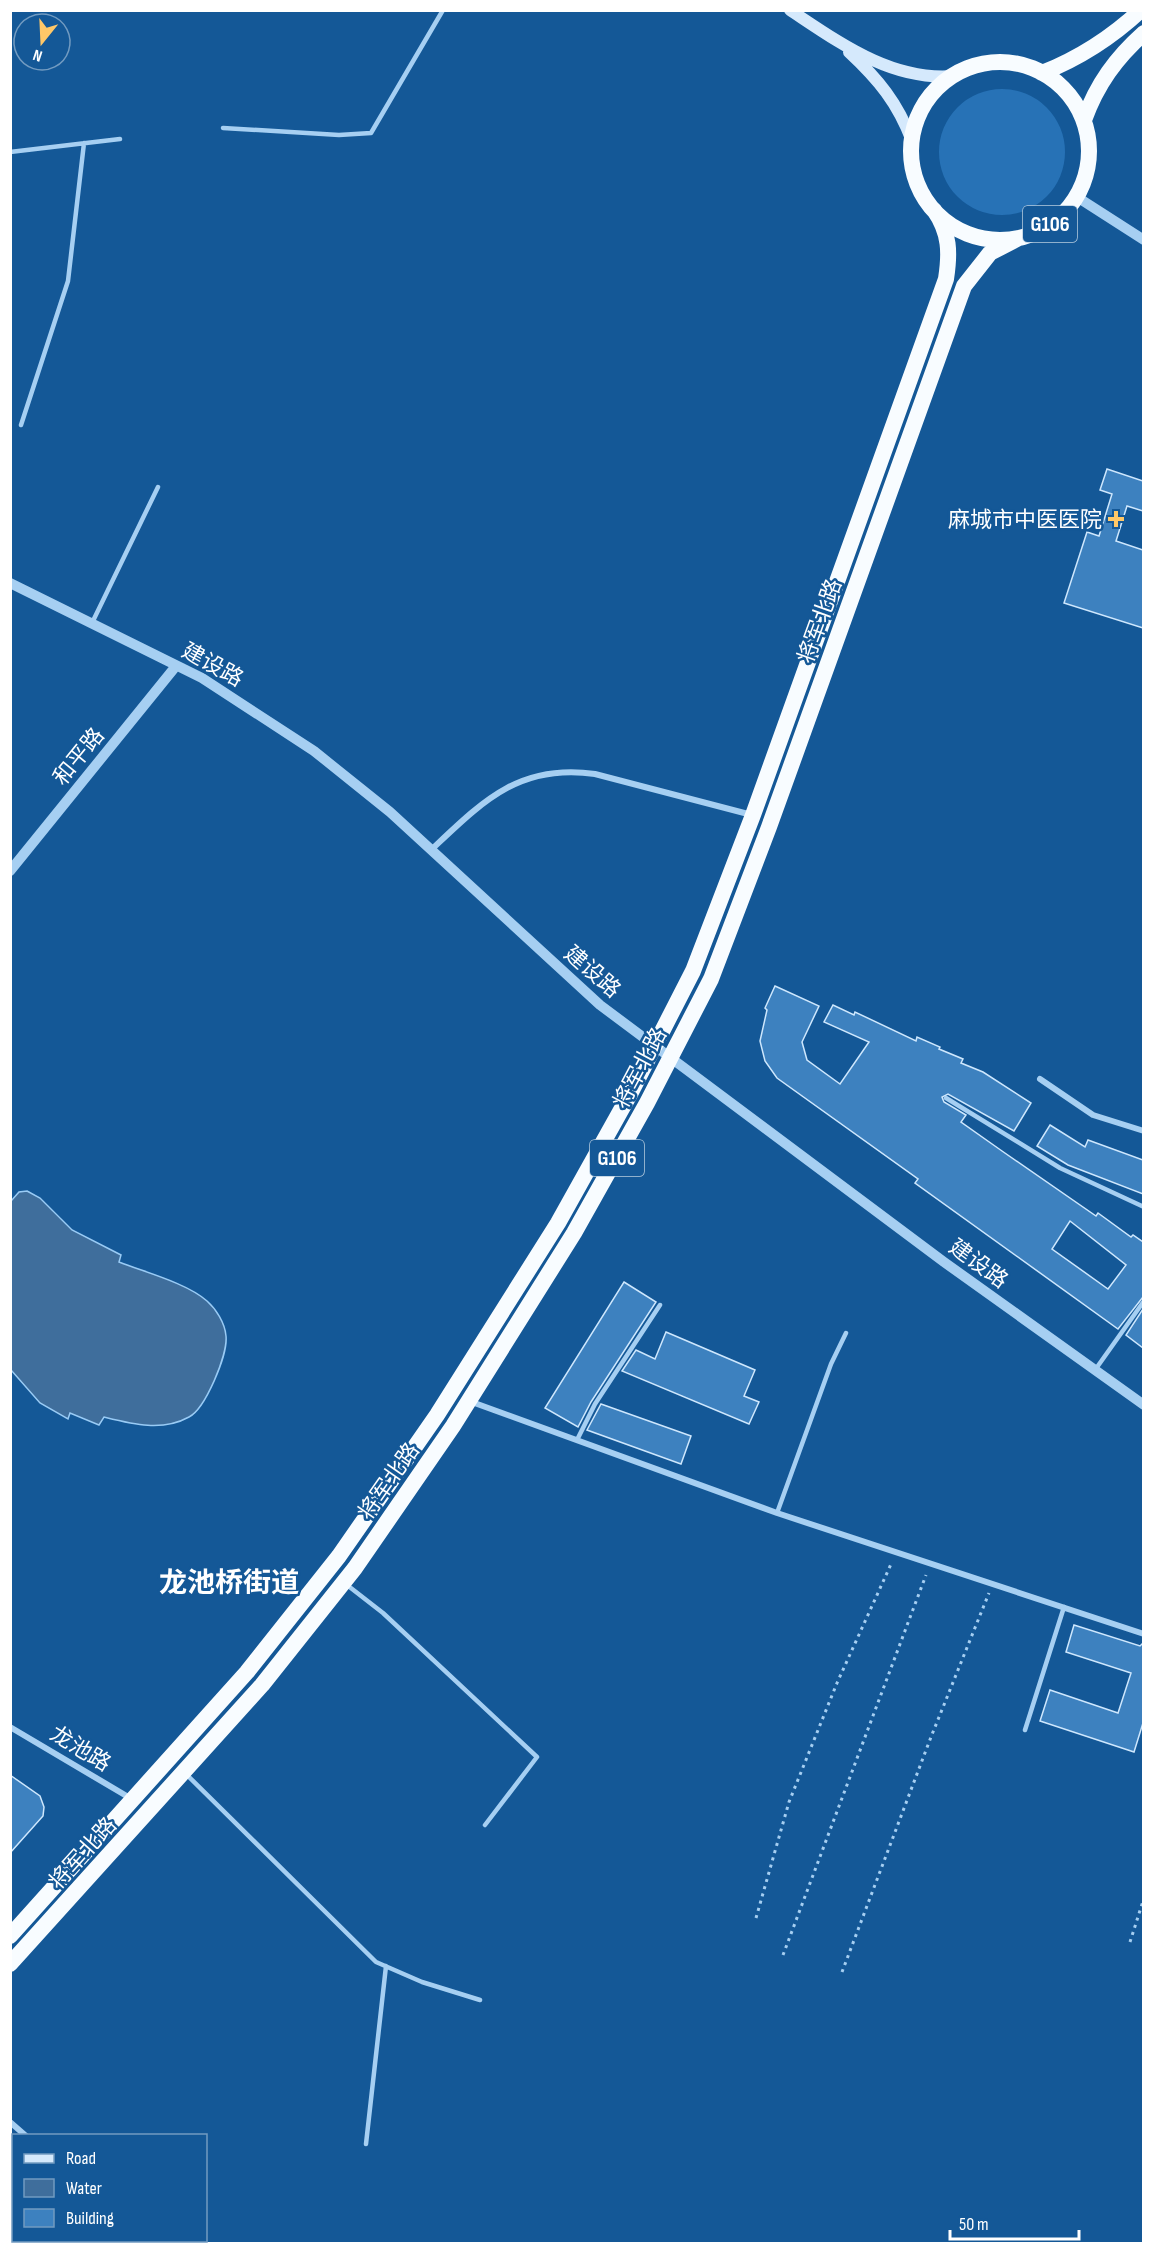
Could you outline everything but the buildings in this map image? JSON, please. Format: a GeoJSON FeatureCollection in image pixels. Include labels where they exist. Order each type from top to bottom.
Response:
{"type":"FeatureCollection","features":[{"type":"Feature","properties":{"kind":"highway"},"geometry":{"type":"LineString","coordinates":[[1042,73],[1074,60],[1103,43],[1141,10]]}},
{"type":"Feature","properties":{"kind":"highway"},"geometry":{"type":"LineString","coordinates":[[1084,120],[1091,100],[1111,65],[1143,33]]}},
{"type":"Feature","properties":{"kind":"highway","name":"G106"},"geometry":{"type":"LineString","coordinates":[[996,63],[1027,67],[1042,73],[1067,93],[1084,120],[1088,135],[1089,159],[1077,197],[1057,220],[1031,235],[1017,239],[1002,240],[972,235],[952,225],[934,210],[918,185],[914,171],[912,141],[918,119],[929,99],[953,76],[964,70],[996,63]]}},
{"type":"Feature","properties":{"kind":"highway","name":"将军北路"},"geometry":{"type":"LineString","coordinates":[[10,1936],[133,1800],[283,1628],[339,1556],[492,1329],[558,1223],[655,1046],[693,971],[753,815],[946,279],[950,247],[945,229],[934,210]]}},
{"type":"Feature","properties":{"kind":"highway","name":"将军北路"},"geometry":{"type":"LineString","coordinates":[[10,1964],[269,1676],[344,1582],[469,1401],[574,1233],[711,979],[769,827],[964,286],[990,254],[1017,239]]}},
{"type":"Feature","properties":{"kind":"main road"},"geometry":{"type":"LineString","coordinates":[[790,10],[837,41],[895,71],[922,77],[953,76]]}},
{"type":"Feature","properties":{"kind":"main road"},"geometry":{"type":"LineString","coordinates":[[837,41],[887,90],[903,116],[912,141]]}},
{"type":"Feature","properties":{"kind":"street"},"geometry":{"type":"LineString","coordinates":[[1077,197],[1143,240]]}},
{"type":"Feature","properties":{"kind":"street","name":"建设路"},"geometry":{"type":"LineString","coordinates":[[10,583],[176,666],[240,701],[314,751],[431,850],[600,1005],[944,1262],[1143,1405]]}},
{"type":"Feature","properties":{"kind":"street","name":"和平路"},"geometry":{"type":"LineString","coordinates":[[10,871],[176,666]]}},
{"type":"Feature","properties":{"kind":"street"},"geometry":{"type":"LineString","coordinates":[[431,850],[496,793],[528,777],[553,772],[595,774],[753,815]]}},
{"type":"Feature","properties":{"kind":"street"},"geometry":{"type":"LineString","coordinates":[[1040,1079],[1093,1115],[1143,1131]]}},
{"type":"Feature","properties":{"kind":"street"},"geometry":{"type":"LineString","coordinates":[[469,1401],[777,1513],[1143,1634]]}},
{"type":"Feature","properties":{"kind":"street","name":"龙池路"},"geometry":{"type":"LineString","coordinates":[[10,1727],[133,1800]]}},
{"type":"Feature","properties":{"kind":"street"},"geometry":{"type":"LineString","coordinates":[[10,2122],[24,2134]]}},
{"type":"Feature","properties":{"kind":"lane"},"geometry":{"type":"LineString","coordinates":[[223,128],[339,135],[371,133],[443,10]]}},
{"type":"Feature","properties":{"kind":"lane"},"geometry":{"type":"LineString","coordinates":[[10,152],[120,140]]}},
{"type":"Feature","properties":{"kind":"lane"},"geometry":{"type":"LineString","coordinates":[[21,425],[68,281],[84,143]]}},
{"type":"Feature","properties":{"kind":"lane"},"geometry":{"type":"LineString","coordinates":[[92,623],[158,487]]}},
{"type":"Feature","properties":{"kind":"lane"},"geometry":{"type":"LineString","coordinates":[[946,1098],[1060,1168],[1143,1208]]}},
{"type":"Feature","properties":{"kind":"lane"},"geometry":{"type":"LineString","coordinates":[[1095,1370],[1143,1301]]}},
{"type":"Feature","properties":{"kind":"lane"},"geometry":{"type":"LineString","coordinates":[[577,1440],[595,1404],[660,1305]]}},
{"type":"Feature","properties":{"kind":"lane"},"geometry":{"type":"LineString","coordinates":[[777,1513],[831,1364],[846,1333]]}},
{"type":"Feature","properties":{"kind":"lane"},"geometry":{"type":"LineString","coordinates":[[344,1582],[383,1613],[537,1756],[485,1825]]}},
{"type":"Feature","properties":{"kind":"lane"},"geometry":{"type":"LineString","coordinates":[[1025,1730],[1064,1607]]}},
{"type":"Feature","properties":{"kind":"lane"},"geometry":{"type":"LineString","coordinates":[[184,1772],[376,1962],[422,1982],[480,2000]]}},
{"type":"Feature","properties":{"kind":"lane"},"geometry":{"type":"LineString","coordinates":[[366,2144],[386,1966]]}},
{"type":"Feature","properties":{"kind":"lane"},"geometry":{"type":"LineString","coordinates":[[10,2134],[17,2127]]}},
{"type":"Feature","properties":{"kind":"path"},"geometry":{"type":"LineString","coordinates":[[756,1918],[789,1802],[837,1683],[897,1552]]}},
{"type":"Feature","properties":{"kind":"path"},"geometry":{"type":"LineString","coordinates":[[783,1955],[930,1563]]}},
{"type":"Feature","properties":{"kind":"path"},"geometry":{"type":"LineString","coordinates":[[842,1972],[931,1737],[993,1584]]}},
{"type":"Feature","properties":{"kind":"path"},"geometry":{"type":"LineString","coordinates":[[1130,1942],[1143,1898]]}},
{"type":"Feature","properties":{"kind":"shaded area"},"geometry":{"type":"Polygon","coordinates":[[[1002,89],[1026,94],[1046,108],[1060,128],[1065,152],[1060,176],[1046,196],[1026,210],[1002,215],[978,210],[958,196],[944,176],[939,152],[944,128],[958,108],[978,94],[1002,89]]]}},
{"type":"Feature","properties":{"kind":"shaded area"},"geometry":{"type":"Polygon","coordinates":[[[10,2170],[12,2172],[12,2242],[87,2243],[11,2243],[10,2170]]]}},
{"type":"Feature","properties":{"kind":"water"},"geometry":{"type":"Polygon","coordinates":[[[27,1191],[40,1198],[72,1230],[121,1255],[119,1262],[165,1278],[188,1289],[207,1301],[217,1312],[225,1331],[226,1345],[208,1393],[202,1404],[189,1417],[179,1422],[158,1425],[136,1424],[104,1417],[99,1425],[70,1413],[68,1419],[40,1403],[11,1370],[11,1201],[19,1192],[27,1191]]]}},
{"type":"Feature","properties":{"kind":"place","name":"麻城市中医医院"},"geometry":{"type":"Point","coordinates":[1116,519]}},
{"type":"Feature","properties":{"kind":"district","name":"龙池桥街道"},"geometry":{"type":"Point","coordinates":[229,1582]}}]}
